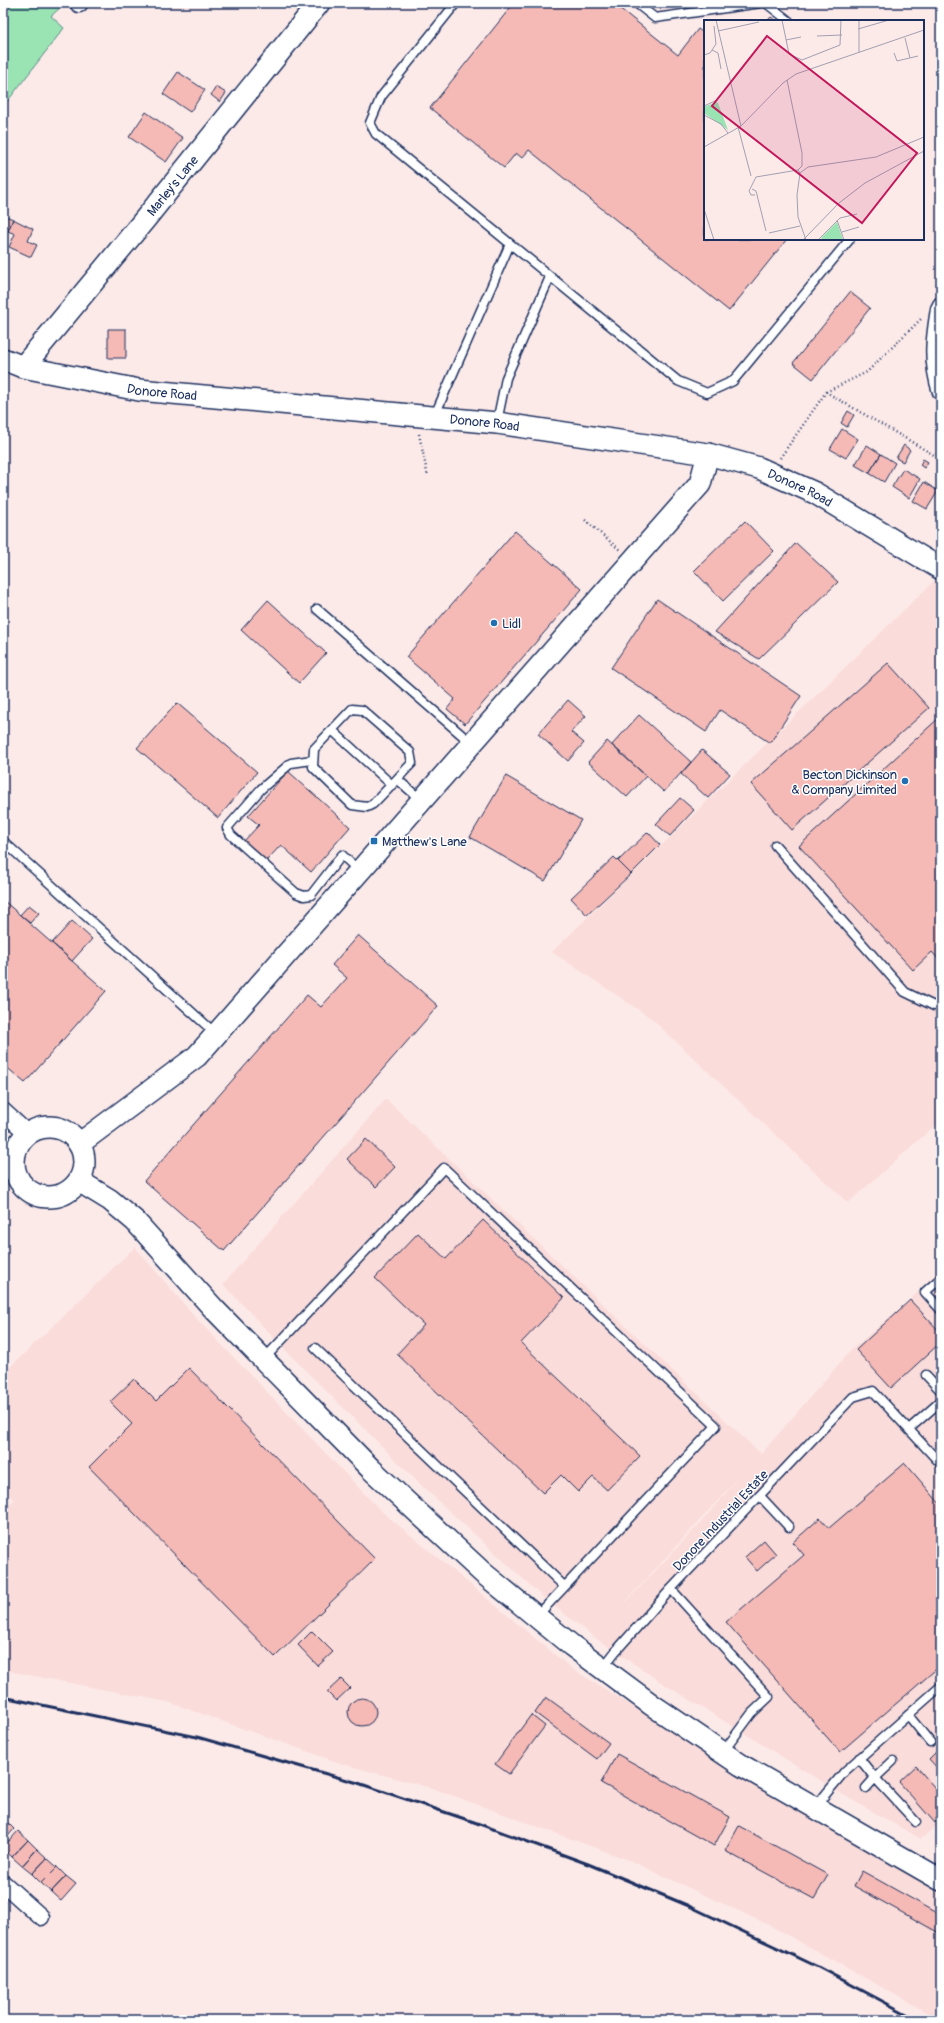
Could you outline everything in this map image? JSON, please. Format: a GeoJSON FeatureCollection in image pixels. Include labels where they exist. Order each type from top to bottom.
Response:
{"type":"FeatureCollection","features":[{"type":"Feature","properties":{"kind":"street","name":"Marley's Lane"},"geometry":{"type":"LineString","coordinates":[[23,366],[146,218],[319,3]]}},
{"type":"Feature","properties":{"kind":"street"},"geometry":{"type":"LineString","coordinates":[[940,307],[933,343],[935,372],[941,392]]}},
{"type":"Feature","properties":{"kind":"street","name":"Donore Road"},"geometry":{"type":"LineString","coordinates":[[3,359],[23,366],[139,390],[497,423],[708,454],[770,473],[816,493],[941,569]]}},
{"type":"Feature","properties":{"kind":"street"},"geometry":{"type":"LineString","coordinates":[[79,1144],[198,1056],[420,800],[700,484],[708,454]]}},
{"type":"Feature","properties":{"kind":"street"},"geometry":{"type":"LineString","coordinates":[[3,1111],[28,1134]]}},
{"type":"Feature","properties":{"kind":"street"},"geometry":{"type":"LineString","coordinates":[[41,1128],[58,1128],[70,1134],[79,1144],[84,1158],[84,1168],[79,1181],[70,1191],[56,1197],[41,1197],[10,1179],[18,1145],[28,1134],[41,1128]]}},
{"type":"Feature","properties":{"kind":"street"},"geometry":{"type":"LineString","coordinates":[[79,1181],[110,1200],[135,1221],[214,1309],[372,1470],[483,1573],[536,1617],[602,1669],[723,1753],[814,1808],[941,1880]]}},
{"type":"Feature","properties":{"kind":"street"},"geometry":{"type":"LineString","coordinates":[[3,1883],[41,1917]]}},
{"type":"Feature","properties":{"kind":"lane"},"geometry":{"type":"LineString","coordinates":[[456,3],[380,97],[370,123],[376,134],[678,381],[707,393],[732,381],[849,240]]}},
{"type":"Feature","properties":{"kind":"lane"},"geometry":{"type":"LineString","coordinates":[[636,3],[655,18],[761,3]]}},
{"type":"Feature","properties":{"kind":"lane"},"geometry":{"type":"LineString","coordinates":[[766,3],[788,20]]}},
{"type":"Feature","properties":{"kind":"lane"},"geometry":{"type":"LineString","coordinates":[[424,416],[510,244]]}},
{"type":"Feature","properties":{"kind":"lane"},"geometry":{"type":"LineString","coordinates":[[497,423],[506,378],[550,277]]}},
{"type":"Feature","properties":{"kind":"lane"},"geometry":{"type":"LineString","coordinates":[[317,609],[471,743]]}},
{"type":"Feature","properties":{"kind":"lane"},"geometry":{"type":"LineString","coordinates":[[352,709],[362,710],[410,752],[412,763],[373,804],[367,807],[352,805],[313,767],[312,760],[314,749],[352,709]]}},
{"type":"Feature","properties":{"kind":"lane"},"geometry":{"type":"LineString","coordinates":[[332,730],[394,782],[420,800]]}},
{"type":"Feature","properties":{"kind":"lane"},"geometry":{"type":"LineString","coordinates":[[312,760],[291,763],[261,789],[227,828],[231,835],[296,893],[304,896],[310,895],[342,855],[358,871]]}},
{"type":"Feature","properties":{"kind":"lane"},"geometry":{"type":"LineString","coordinates":[[3,841],[216,1034]]}},
{"type":"Feature","properties":{"kind":"lane"},"geometry":{"type":"LineString","coordinates":[[774,845],[905,992],[934,1006],[941,1003]]}},
{"type":"Feature","properties":{"kind":"lane"},"geometry":{"type":"LineString","coordinates":[[264,1359],[444,1168],[716,1426],[536,1617]]}},
{"type":"Feature","properties":{"kind":"lane"},"geometry":{"type":"LineString","coordinates":[[941,1278],[925,1292],[941,1310]]}},
{"type":"Feature","properties":{"kind":"lane"},"geometry":{"type":"LineString","coordinates":[[315,1348],[564,1586]]}},
{"type":"Feature","properties":{"kind":"lane"},"geometry":{"type":"LineString","coordinates":[[926,1375],[941,1391]]}},
{"type":"Feature","properties":{"kind":"lane","name":"Donore Industrial Estate"},"geometry":{"type":"LineString","coordinates":[[723,1753],[752,1713],[769,1697],[671,1590],[853,1397],[874,1391],[941,1464]]}},
{"type":"Feature","properties":{"kind":"lane"},"geometry":{"type":"LineString","coordinates":[[909,1429],[941,1401]]}},
{"type":"Feature","properties":{"kind":"lane"},"geometry":{"type":"LineString","coordinates":[[760,1496],[789,1527]]}},
{"type":"Feature","properties":{"kind":"lane"},"geometry":{"type":"LineString","coordinates":[[602,1669],[615,1652],[671,1590]]}},
{"type":"Feature","properties":{"kind":"lane"},"geometry":{"type":"LineString","coordinates":[[814,1808],[845,1771],[941,1686]]}},
{"type":"Feature","properties":{"kind":"lane"},"geometry":{"type":"LineString","coordinates":[[908,1715],[930,1742]]}},
{"type":"Feature","properties":{"kind":"lane"},"geometry":{"type":"LineString","coordinates":[[859,1758],[875,1778],[916,1822]]}},
{"type":"Feature","properties":{"kind":"lane"},"geometry":{"type":"LineString","coordinates":[[866,1788],[893,1761]]}},
{"type":"Feature","properties":{"kind":"path"},"geometry":{"type":"LineString","coordinates":[[770,473],[826,392],[867,372],[931,310],[940,307]]}},
{"type":"Feature","properties":{"kind":"path"},"geometry":{"type":"LineString","coordinates":[[826,392],[934,455],[941,453]]}},
{"type":"Feature","properties":{"kind":"path"},"geometry":{"type":"LineString","coordinates":[[424,416],[428,477]]}},
{"type":"Feature","properties":{"kind":"path"},"geometry":{"type":"LineString","coordinates":[[584,520],[632,560]]}},
{"type":"Feature","properties":{"kind":"shaded area"},"geometry":{"type":"Polygon","coordinates":[[[284,3],[303,3],[297,12],[284,3]]]}},
{"type":"Feature","properties":{"kind":"shaded area"},"geometry":{"type":"Polygon","coordinates":[[[934,581],[941,585],[941,1120],[848,1203],[651,1018],[552,952],[934,581]]]}},
{"type":"Feature","properties":{"kind":"shaded area"},"geometry":{"type":"Polygon","coordinates":[[[386,1099],[761,1454],[852,1349],[910,1300],[941,1268],[941,1822],[921,1839],[852,1800],[661,1682],[594,1637],[543,1597],[422,1486],[290,1355],[223,1284],[386,1099]],[[742,1474],[626,1602],[702,1521],[742,1474]]]}},
{"type":"Feature","properties":{"kind":"shaded area"},"geometry":{"type":"Polygon","coordinates":[[[135,1247],[194,1316],[380,1510],[572,1669],[941,1894],[941,2020],[771,1926],[629,1860],[435,1789],[343,1764],[168,1702],[3,1670],[3,1512],[14,1500],[3,1488],[3,1374],[135,1247]]]}},
{"type":"Feature","properties":{"kind":"green space"},"geometry":{"type":"Polygon","coordinates":[[[3,3],[61,3],[62,6],[51,16],[64,28],[3,107],[3,3]]]}},
{"type":"Feature","properties":{"kind":"building"},"geometry":{"type":"Polygon","coordinates":[[[514,3],[613,3],[678,55],[698,29],[704,33],[704,240],[786,240],[729,311],[529,150],[522,158],[516,153],[504,168],[430,108],[514,3]]]}},
{"type":"Feature","properties":{"kind":"building"},"geometry":{"type":"Polygon","coordinates":[[[771,17],[775,20],[768,20],[771,17]]]}},
{"type":"Feature","properties":{"kind":"building"},"geometry":{"type":"Polygon","coordinates":[[[178,72],[205,90],[190,112],[163,94],[178,72]]]}},
{"type":"Feature","properties":{"kind":"building"},"geometry":{"type":"Polygon","coordinates":[[[216,87],[226,93],[220,102],[211,95],[216,87]]]}},
{"type":"Feature","properties":{"kind":"building"},"geometry":{"type":"Polygon","coordinates":[[[146,112],[183,138],[166,162],[129,137],[146,112]]]}},
{"type":"Feature","properties":{"kind":"building"},"geometry":{"type":"Polygon","coordinates":[[[3,215],[13,219],[8,231],[3,229],[3,215]]]}},
{"type":"Feature","properties":{"kind":"building"},"geometry":{"type":"Polygon","coordinates":[[[13,219],[33,229],[28,241],[37,245],[31,257],[9,247],[15,234],[8,231],[13,219]]]}},
{"type":"Feature","properties":{"kind":"building"},"geometry":{"type":"Polygon","coordinates":[[[850,292],[870,308],[813,379],[793,363],[850,292]]]}},
{"type":"Feature","properties":{"kind":"building"},"geometry":{"type":"Polygon","coordinates":[[[108,329],[126,329],[126,358],[108,358],[108,329]]]}},
{"type":"Feature","properties":{"kind":"building"},"geometry":{"type":"Polygon","coordinates":[[[848,411],[854,415],[847,427],[841,423],[848,411]]]}},
{"type":"Feature","properties":{"kind":"building"},"geometry":{"type":"Polygon","coordinates":[[[842,429],[858,439],[846,458],[830,449],[842,429]]]}},
{"type":"Feature","properties":{"kind":"building"},"geometry":{"type":"Polygon","coordinates":[[[867,445],[881,454],[869,473],[855,465],[867,445]]]}},
{"type":"Feature","properties":{"kind":"building"},"geometry":{"type":"Polygon","coordinates":[[[904,445],[910,450],[903,462],[896,458],[904,445]]]}},
{"type":"Feature","properties":{"kind":"building"},"geometry":{"type":"Polygon","coordinates":[[[881,454],[895,463],[884,482],[869,473],[881,454]]]}},
{"type":"Feature","properties":{"kind":"building"},"geometry":{"type":"Polygon","coordinates":[[[923,459],[928,462],[924,468],[920,465],[923,459]]]}},
{"type":"Feature","properties":{"kind":"building"},"geometry":{"type":"Polygon","coordinates":[[[903,469],[920,479],[909,498],[892,487],[903,469]]]}},
{"type":"Feature","properties":{"kind":"building"},"geometry":{"type":"Polygon","coordinates":[[[924,482],[938,491],[927,509],[913,501],[924,482]]]}},
{"type":"Feature","properties":{"kind":"building"},"geometry":{"type":"Polygon","coordinates":[[[941,508],[941,518],[937,515],[941,508]]]}},
{"type":"Feature","properties":{"kind":"building"},"geometry":{"type":"Polygon","coordinates":[[[745,521],[774,551],[723,601],[694,571],[745,521]]]}},
{"type":"Feature","properties":{"kind":"building","name":"Lidl"},"geometry":{"type":"Polygon","coordinates":[[[515,531],[582,589],[465,724],[447,709],[455,699],[406,657],[515,531]]]}},
{"type":"Feature","properties":{"kind":"building"},"geometry":{"type":"Polygon","coordinates":[[[796,543],[838,582],[759,659],[715,632],[796,543]]]}},
{"type":"Feature","properties":{"kind":"building"},"geometry":{"type":"Polygon","coordinates":[[[657,599],[801,696],[770,743],[720,710],[706,732],[611,668],[657,599]]]}},
{"type":"Feature","properties":{"kind":"building"},"geometry":{"type":"Polygon","coordinates":[[[268,600],[326,653],[299,683],[241,630],[268,600]]]}},
{"type":"Feature","properties":{"kind":"building"},"geometry":{"type":"Polygon","coordinates":[[[888,663],[929,708],[792,830],[751,784],[888,663]]]}},
{"type":"Feature","properties":{"kind":"building"},"geometry":{"type":"Polygon","coordinates":[[[568,700],[586,716],[571,732],[584,743],[568,761],[538,734],[568,700]]]}},
{"type":"Feature","properties":{"kind":"building"},"geometry":{"type":"Polygon","coordinates":[[[177,703],[257,772],[218,818],[137,748],[177,703]]]}},
{"type":"Feature","properties":{"kind":"building"},"geometry":{"type":"Polygon","coordinates":[[[639,715],[691,762],[664,792],[612,745],[639,715]]]}},
{"type":"Feature","properties":{"kind":"building","name":"Becton Dickinson & Company Limited"},"geometry":{"type":"Polygon","coordinates":[[[941,716],[941,962],[932,952],[913,970],[799,846],[941,716]]]}},
{"type":"Feature","properties":{"kind":"building"},"geometry":{"type":"Polygon","coordinates":[[[607,741],[646,776],[627,797],[588,762],[607,741]]]}},
{"type":"Feature","properties":{"kind":"building"},"geometry":{"type":"Polygon","coordinates":[[[702,750],[730,774],[708,798],[681,774],[702,750]]]}},
{"type":"Feature","properties":{"kind":"building"},"geometry":{"type":"Polygon","coordinates":[[[288,771],[350,827],[311,872],[281,845],[266,861],[244,841],[259,825],[248,816],[288,771]]]}},
{"type":"Feature","properties":{"kind":"building"},"geometry":{"type":"Polygon","coordinates":[[[506,776],[581,820],[545,881],[470,837],[506,776]]]}},
{"type":"Feature","properties":{"kind":"building"},"geometry":{"type":"Polygon","coordinates":[[[680,798],[694,810],[670,836],[656,824],[680,798]]]}},
{"type":"Feature","properties":{"kind":"building"},"geometry":{"type":"Polygon","coordinates":[[[648,832],[660,845],[631,874],[618,861],[648,832]]]}},
{"type":"Feature","properties":{"kind":"building"},"geometry":{"type":"Polygon","coordinates":[[[614,857],[631,874],[587,915],[571,898],[614,857]]]}},
{"type":"Feature","properties":{"kind":"building"},"geometry":{"type":"Polygon","coordinates":[[[3,900],[106,991],[25,1083],[3,1064],[3,900]]]}},
{"type":"Feature","properties":{"kind":"building"},"geometry":{"type":"Polygon","coordinates":[[[29,905],[39,913],[30,923],[20,915],[29,905]]]}},
{"type":"Feature","properties":{"kind":"building"},"geometry":{"type":"Polygon","coordinates":[[[72,921],[92,939],[72,961],[52,943],[72,921]]]}},
{"type":"Feature","properties":{"kind":"building"},"geometry":{"type":"Polygon","coordinates":[[[358,935],[438,1006],[224,1251],[144,1181],[307,995],[321,1007],[347,978],[332,965],[358,935]]]}},
{"type":"Feature","properties":{"kind":"building"},"geometry":{"type":"Polygon","coordinates":[[[366,1139],[395,1167],[376,1187],[347,1159],[366,1139]]]}},
{"type":"Feature","properties":{"kind":"building"},"geometry":{"type":"Polygon","coordinates":[[[483,1220],[564,1298],[521,1343],[640,1456],[607,1490],[593,1477],[578,1492],[561,1475],[543,1493],[397,1354],[424,1325],[375,1278],[418,1233],[446,1259],[483,1220]]]}},
{"type":"Feature","properties":{"kind":"building"},"geometry":{"type":"Polygon","coordinates":[[[910,1300],[941,1333],[941,1342],[891,1388],[856,1350],[910,1300]]]}},
{"type":"Feature","properties":{"kind":"building"},"geometry":{"type":"Polygon","coordinates":[[[189,1368],[375,1559],[275,1657],[89,1467],[132,1424],[110,1402],[134,1379],[156,1401],[189,1368]]]}},
{"type":"Feature","properties":{"kind":"building"},"geometry":{"type":"Polygon","coordinates":[[[905,1463],[941,1505],[941,1665],[840,1752],[726,1622],[804,1555],[793,1542],[820,1518],[829,1528],[905,1463]]]}},
{"type":"Feature","properties":{"kind":"building"},"geometry":{"type":"Polygon","coordinates":[[[764,1540],[776,1554],[757,1571],[745,1557],[764,1540]]]}},
{"type":"Feature","properties":{"kind":"building"},"geometry":{"type":"Polygon","coordinates":[[[312,1631],[333,1652],[318,1666],[298,1645],[312,1631]]]}},
{"type":"Feature","properties":{"kind":"building"},"geometry":{"type":"Polygon","coordinates":[[[341,1679],[350,1688],[336,1701],[327,1692],[341,1679]]]}},
{"type":"Feature","properties":{"kind":"building"},"geometry":{"type":"Polygon","coordinates":[[[546,1697],[609,1743],[597,1759],[535,1713],[546,1697]]]}},
{"type":"Feature","properties":{"kind":"building"},"geometry":{"type":"Polygon","coordinates":[[[362,1698],[368,1699],[372,1702],[375,1706],[375,1718],[372,1722],[368,1725],[362,1726],[356,1725],[352,1722],[349,1718],[348,1712],[349,1706],[352,1702],[356,1699],[362,1698]]]}},
{"type":"Feature","properties":{"kind":"building"},"geometry":{"type":"Polygon","coordinates":[[[531,1715],[545,1726],[509,1774],[495,1764],[531,1715]]]}},
{"type":"Feature","properties":{"kind":"building"},"geometry":{"type":"Polygon","coordinates":[[[941,1747],[941,1772],[929,1759],[941,1747]]]}},
{"type":"Feature","properties":{"kind":"building"},"geometry":{"type":"Polygon","coordinates":[[[617,1754],[730,1817],[714,1846],[601,1783],[617,1754]]]}},
{"type":"Feature","properties":{"kind":"building"},"geometry":{"type":"Polygon","coordinates":[[[916,1766],[941,1795],[941,1817],[935,1823],[899,1782],[916,1766]]]}},
{"type":"Feature","properties":{"kind":"building"},"geometry":{"type":"Polygon","coordinates":[[[5,1820],[14,1829],[3,1842],[3,1822],[5,1820]]]}},
{"type":"Feature","properties":{"kind":"building"},"geometry":{"type":"Polygon","coordinates":[[[739,1826],[828,1875],[814,1899],[725,1851],[739,1826]]]}},
{"type":"Feature","properties":{"kind":"building"},"geometry":{"type":"Polygon","coordinates":[[[18,1831],[28,1840],[12,1857],[3,1848],[18,1831]]]}},
{"type":"Feature","properties":{"kind":"building"},"geometry":{"type":"Polygon","coordinates":[[[28,1840],[37,1849],[22,1866],[12,1857],[28,1840]]]}},
{"type":"Feature","properties":{"kind":"building"},"geometry":{"type":"Polygon","coordinates":[[[37,1849],[47,1858],[32,1874],[22,1866],[37,1849]]]}},
{"type":"Feature","properties":{"kind":"building"},"geometry":{"type":"Polygon","coordinates":[[[47,1858],[57,1867],[41,1883],[32,1874],[47,1858]]]}},
{"type":"Feature","properties":{"kind":"building"},"geometry":{"type":"Polygon","coordinates":[[[57,1867],[66,1876],[51,1892],[41,1883],[57,1867]]]}},
{"type":"Feature","properties":{"kind":"building"},"geometry":{"type":"Polygon","coordinates":[[[862,1871],[941,1915],[941,1934],[854,1886],[862,1871]]]}},
{"type":"Feature","properties":{"kind":"building"},"geometry":{"type":"Polygon","coordinates":[[[66,1876],[76,1884],[61,1901],[51,1892],[66,1876]]]}},
{"type":"Feature","properties":{"kind":"building"},"geometry":{"type":"Polygon","coordinates":[[[3,1920],[10,1927],[3,1935],[3,1920]]]}},
{"type":"Feature","properties":{"kind":"railway"},"geometry":{"type":"LineString","coordinates":[[3,1697],[197,1737],[358,1783],[474,1822],[588,1864],[689,1906],[818,1967],[918,2020]]}},
{"type":"Feature","properties":{"kind":"place","name":"Lidl"},"geometry":{"type":"Point","coordinates":[494,623]}},
{"type":"Feature","properties":{"kind":"place","name":"Becton Dickinson & Company Limited"},"geometry":{"type":"Point","coordinates":[905,781]}},
{"type":"Feature","properties":{"kind":"place","name":"Matthew's Lane"},"geometry":{"type":"Point","coordinates":[374,841]}}]}
